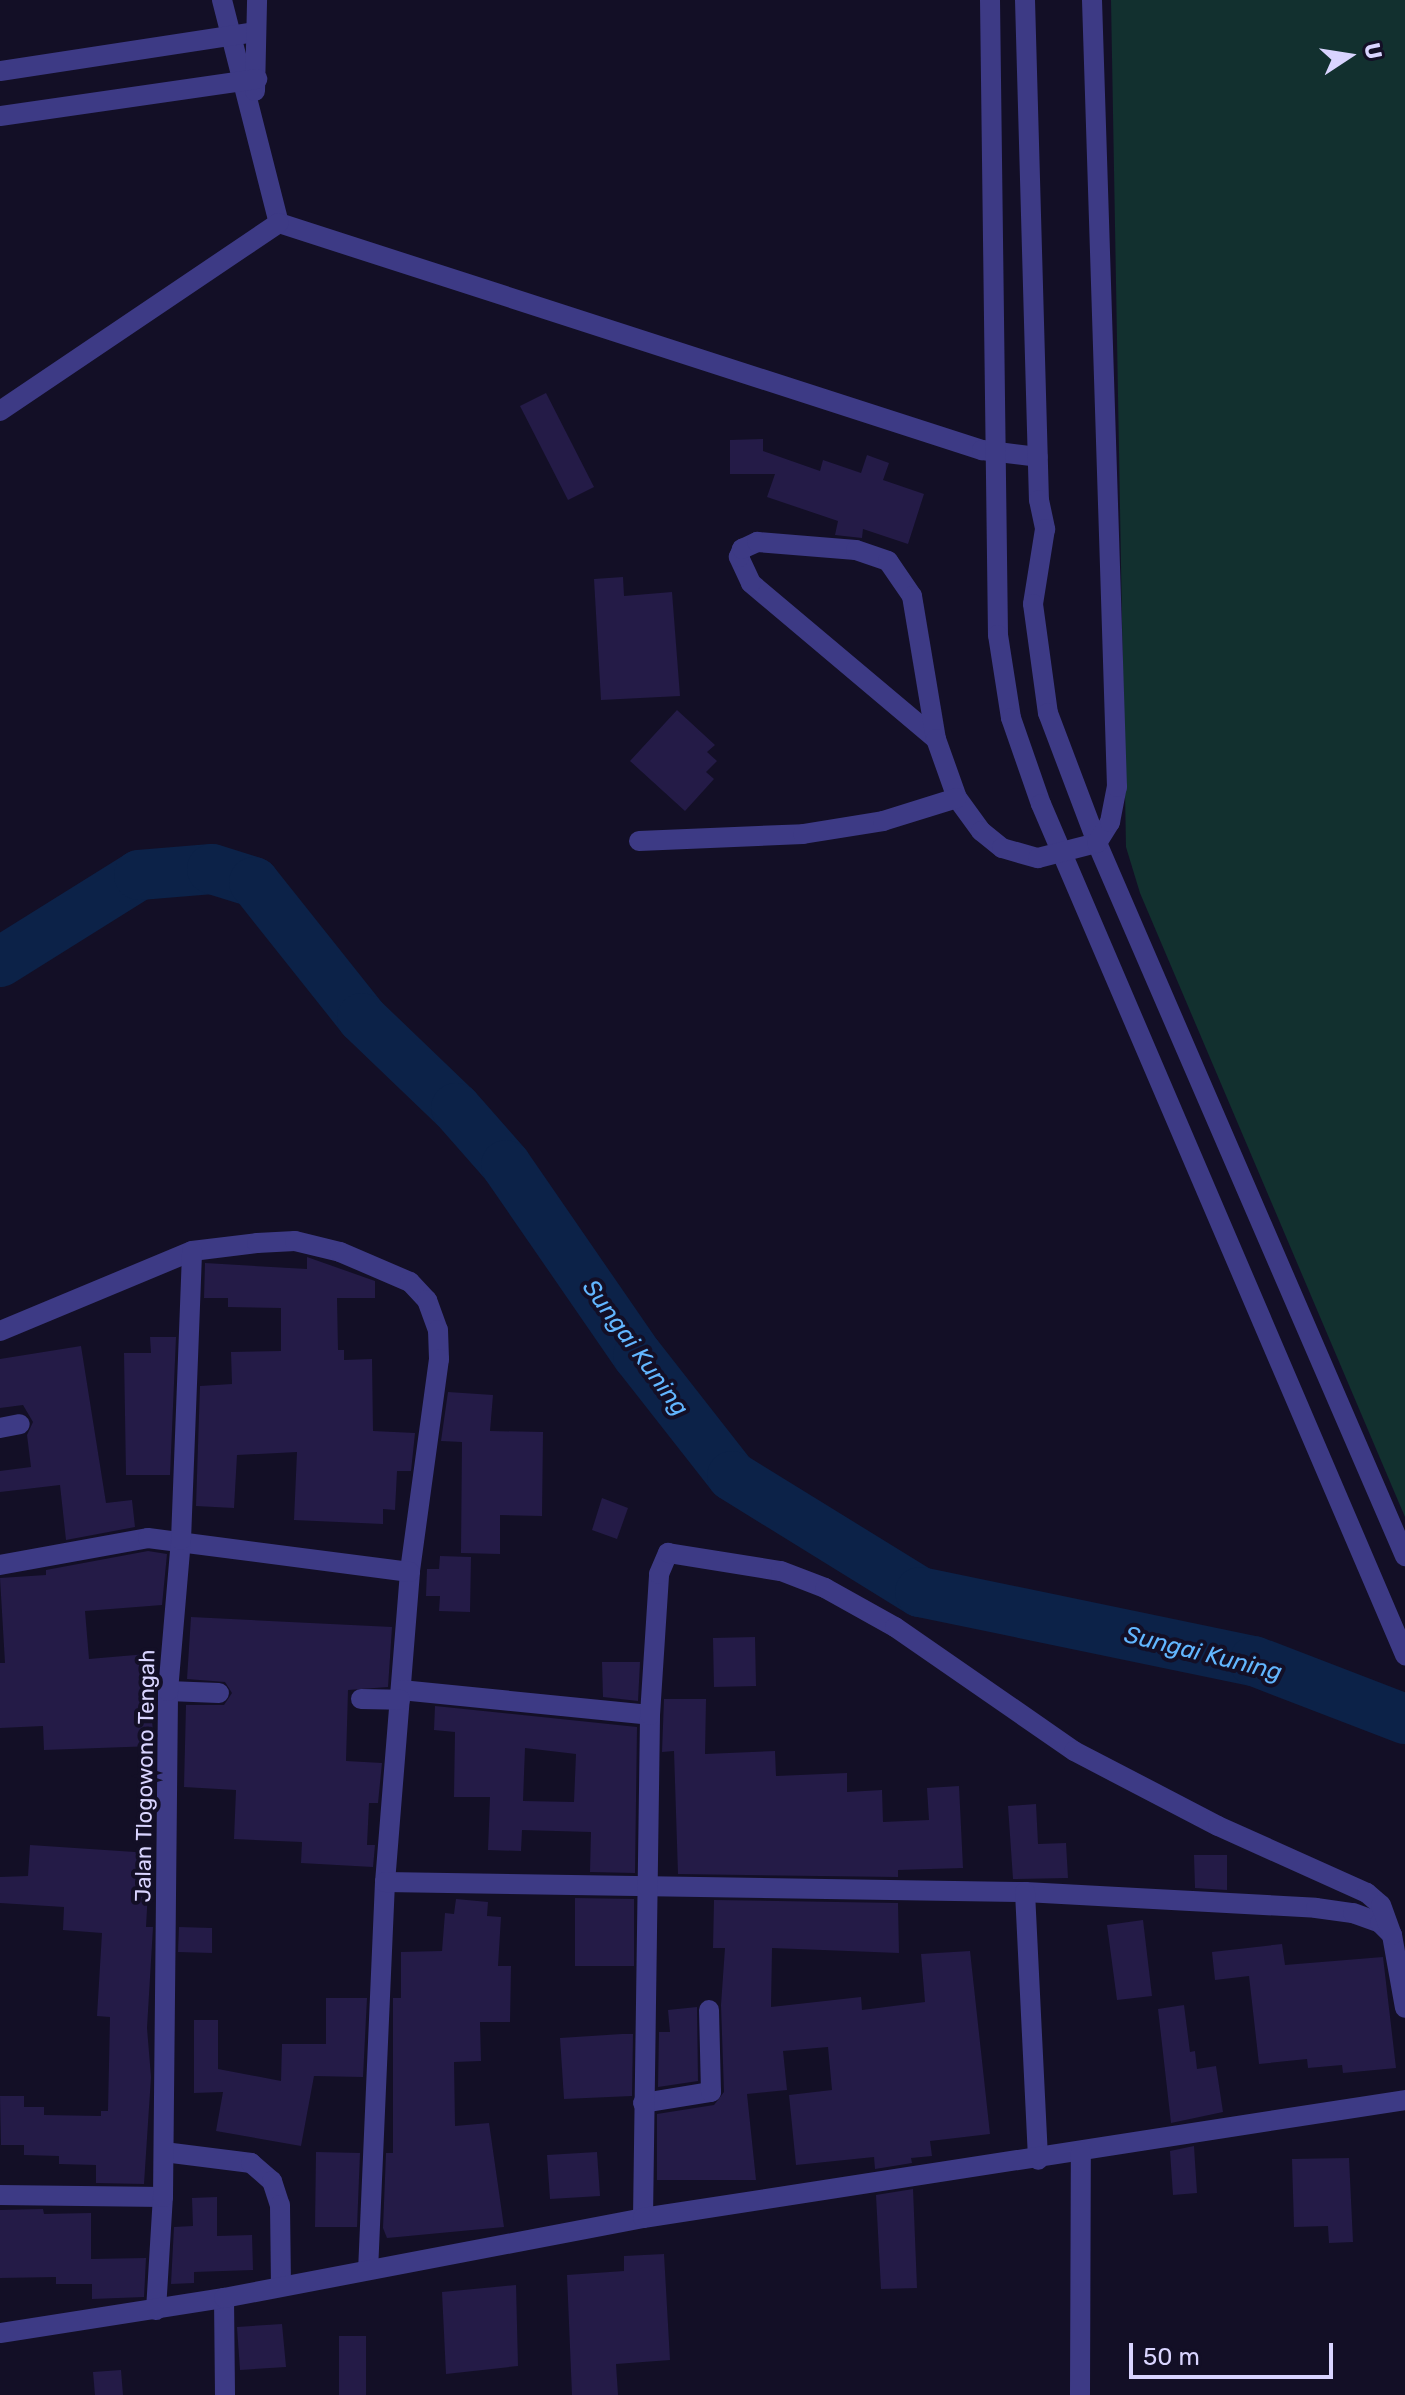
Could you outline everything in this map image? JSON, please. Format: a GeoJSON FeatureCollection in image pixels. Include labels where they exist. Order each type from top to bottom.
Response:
{"type":"FeatureCollection","features":[{"type":"Feature","properties":{"kind":"street"},"geometry":{"type":"LineString","coordinates":[[222,0],[228,36],[248,79]]}},
{"type":"Feature","properties":{"kind":"street"},"geometry":{"type":"LineString","coordinates":[[257,0],[256,32],[248,79],[252,111],[279,223]]}},
{"type":"Feature","properties":{"kind":"street"},"geometry":{"type":"LineString","coordinates":[[990,0],[999,452],[998,635],[1011,718],[1065,856],[1405,1655]]}},
{"type":"Feature","properties":{"kind":"street"},"geometry":{"type":"LineString","coordinates":[[1025,0],[1038,457],[1045,529],[1033,604],[1038,669],[1048,713],[1097,843],[1405,1556]]}},
{"type":"Feature","properties":{"kind":"street"},"geometry":{"type":"LineString","coordinates":[[936,739],[751,583],[741,567],[742,549],[757,542],[856,550],[888,561],[912,596],[936,739],[957,798],[981,831],[1002,848],[1038,858],[1065,856],[1097,843],[1110,822],[1117,787],[1105,296],[1092,0]]}},
{"type":"Feature","properties":{"kind":"street"},"geometry":{"type":"LineString","coordinates":[[0,71],[256,32]]}},
{"type":"Feature","properties":{"kind":"street"},"geometry":{"type":"LineString","coordinates":[[0,116],[248,79]]}},
{"type":"Feature","properties":{"kind":"street"},"geometry":{"type":"LineString","coordinates":[[279,223],[999,452],[1038,457]]}},
{"type":"Feature","properties":{"kind":"street"},"geometry":{"type":"LineString","coordinates":[[0,411],[279,223]]}},
{"type":"Feature","properties":{"kind":"street"},"geometry":{"type":"LineString","coordinates":[[639,841],[803,834],[883,821],[957,798]]}},
{"type":"Feature","properties":{"kind":"street"},"geometry":{"type":"LineString","coordinates":[[0,1331],[192,1251],[295,1241],[373,1264],[410,1282],[427,1300],[438,1330],[439,1359],[410,1572],[385,1882],[368,2268]]}},
{"type":"Feature","properties":{"kind":"street","name":"Jalan Tlogowono Tengah"},"geometry":{"type":"LineString","coordinates":[[156,2310],[164,2152],[168,1691],[181,1540],[192,1251]]}},
{"type":"Feature","properties":{"kind":"street"},"geometry":{"type":"LineString","coordinates":[[0,1565],[120,1541],[181,1540],[410,1572]]}},
{"type":"Feature","properties":{"kind":"street"},"geometry":{"type":"LineString","coordinates":[[643,2218],[644,1889],[650,1715],[663,1558],[679,1551],[781,1571],[825,1588],[895,1627],[1074,1751],[1218,1826],[1367,1893],[1381,1905],[1392,1935],[1405,2008]]}},
{"type":"Feature","properties":{"kind":"street"},"geometry":{"type":"LineString","coordinates":[[168,1691],[219,1693]]}},
{"type":"Feature","properties":{"kind":"street"},"geometry":{"type":"LineString","coordinates":[[361,1699],[400,1695],[650,1715]]}},
{"type":"Feature","properties":{"kind":"street"},"geometry":{"type":"LineString","coordinates":[[385,1882],[644,1889],[1025,1892],[1316,1908],[1353,1913],[1380,1923],[1392,1935]]}},
{"type":"Feature","properties":{"kind":"street"},"geometry":{"type":"LineString","coordinates":[[1025,1892],[1038,2160]]}},
{"type":"Feature","properties":{"kind":"street"},"geometry":{"type":"LineString","coordinates":[[643,2103],[711,2092],[709,2010]]}},
{"type":"Feature","properties":{"kind":"street"},"geometry":{"type":"LineString","coordinates":[[0,2333],[224,2298],[368,2268],[643,2218],[1038,2160],[1405,2100]]}},
{"type":"Feature","properties":{"kind":"street"},"geometry":{"type":"LineString","coordinates":[[164,2152],[251,2163],[272,2181],[280,2205],[281,2286]]}},
{"type":"Feature","properties":{"kind":"street"},"geometry":{"type":"LineString","coordinates":[[1080,2395],[1081,2152]]}},
{"type":"Feature","properties":{"kind":"street"},"geometry":{"type":"LineString","coordinates":[[0,2195],[163,2197]]}},
{"type":"Feature","properties":{"kind":"street"},"geometry":{"type":"LineString","coordinates":[[224,2298],[225,2395]]}},
{"type":"Feature","properties":{"kind":"green space"},"geometry":{"type":"Polygon","coordinates":[[[1111,0],[1405,0],[1405,1517],[1140,893],[1126,847],[1111,0]]]}},
{"type":"Feature","properties":{"kind":"building"},"geometry":{"type":"Polygon","coordinates":[[[546,393],[594,487],[568,500],[520,406],[546,393]]]}},
{"type":"Feature","properties":{"kind":"building"},"geometry":{"type":"Polygon","coordinates":[[[763,439],[763,451],[820,471],[823,460],[861,473],[867,455],[889,463],[883,480],[924,494],[908,544],[863,529],[862,538],[835,535],[838,521],[767,497],[775,474],[730,474],[730,440],[763,439]]]}},
{"type":"Feature","properties":{"kind":"building"},"geometry":{"type":"Polygon","coordinates":[[[623,577],[624,596],[672,592],[680,696],[601,700],[594,579],[623,577]]]}},
{"type":"Feature","properties":{"kind":"building"},"geometry":{"type":"Polygon","coordinates":[[[677,710],[715,745],[707,752],[717,761],[706,772],[714,779],[685,811],[630,761],[677,710]]]}},
{"type":"Feature","properties":{"kind":"building"},"geometry":{"type":"Polygon","coordinates":[[[307,1257],[375,1281],[375,1298],[337,1298],[338,1350],[344,1350],[344,1360],[372,1359],[373,1431],[415,1433],[411,1471],[397,1471],[395,1510],[383,1509],[383,1524],[294,1520],[297,1452],[237,1455],[234,1508],[196,1506],[200,1386],[232,1384],[231,1352],[281,1351],[281,1308],[228,1307],[228,1298],[204,1298],[205,1263],[307,1269],[307,1257]]]}},
{"type":"Feature","properties":{"kind":"building"},"geometry":{"type":"Polygon","coordinates":[[[150,1337],[176,1337],[170,1475],[126,1475],[124,1353],[151,1353],[150,1337]]]}},
{"type":"Feature","properties":{"kind":"building"},"geometry":{"type":"Polygon","coordinates":[[[81,1346],[106,1503],[132,1500],[135,1527],[66,1540],[60,1485],[0,1492],[0,1471],[31,1467],[27,1435],[33,1422],[23,1405],[0,1408],[0,1359],[81,1346]]]}},
{"type":"Feature","properties":{"kind":"building"},"geometry":{"type":"Polygon","coordinates":[[[448,1392],[493,1395],[490,1431],[543,1432],[542,1516],[500,1515],[500,1554],[461,1553],[462,1442],[441,1441],[448,1392]]]}},
{"type":"Feature","properties":{"kind":"building"},"geometry":{"type":"Polygon","coordinates":[[[602,1498],[628,1508],[617,1539],[592,1530],[602,1498]]]}},
{"type":"Feature","properties":{"kind":"building"},"geometry":{"type":"Polygon","coordinates":[[[148,1551],[167,1554],[162,1605],[85,1611],[89,1659],[147,1654],[154,1746],[44,1750],[43,1726],[0,1728],[0,1663],[5,1663],[0,1578],[46,1575],[46,1570],[148,1551]]]}},
{"type":"Feature","properties":{"kind":"building"},"geometry":{"type":"Polygon","coordinates":[[[440,1556],[471,1557],[470,1612],[439,1611],[440,1596],[426,1596],[427,1569],[439,1569],[440,1556]]]}},
{"type":"Feature","properties":{"kind":"building"},"geometry":{"type":"Polygon","coordinates":[[[191,1617],[392,1627],[388,1687],[348,1690],[346,1761],[382,1763],[378,1803],[369,1803],[367,1845],[375,1845],[373,1867],[301,1863],[302,1842],[234,1839],[236,1790],[184,1787],[186,1705],[224,1705],[232,1693],[225,1682],[187,1679],[191,1617]]]}},
{"type":"Feature","properties":{"kind":"building"},"geometry":{"type":"Polygon","coordinates":[[[755,1637],[756,1686],[714,1687],[713,1638],[755,1637]]]}},
{"type":"Feature","properties":{"kind":"building"},"geometry":{"type":"Polygon","coordinates":[[[602,1662],[640,1662],[638,1701],[603,1697],[602,1662]]]}},
{"type":"Feature","properties":{"kind":"building"},"geometry":{"type":"Polygon","coordinates":[[[664,1699],[706,1699],[705,1754],[775,1751],[776,1776],[847,1773],[847,1792],[882,1790],[883,1822],[929,1820],[927,1788],[959,1786],[963,1868],[898,1870],[898,1877],[678,1874],[674,1751],[662,1752],[664,1699]]]}},
{"type":"Feature","properties":{"kind":"building"},"geometry":{"type":"Polygon","coordinates":[[[435,1706],[637,1727],[635,1873],[590,1872],[591,1832],[522,1830],[521,1851],[488,1850],[490,1797],[454,1797],[455,1732],[434,1730],[435,1706]],[[525,1748],[523,1801],[574,1802],[576,1754],[525,1748]]]}},
{"type":"Feature","properties":{"kind":"building"},"geometry":{"type":"Polygon","coordinates":[[[1036,1804],[1038,1844],[1066,1843],[1068,1878],[1013,1879],[1008,1806],[1036,1804]]]}},
{"type":"Feature","properties":{"kind":"building"},"geometry":{"type":"Polygon","coordinates":[[[30,1845],[150,1853],[146,1927],[153,1927],[147,2028],[151,2077],[144,2184],[96,2183],[96,2165],[59,2164],[59,2156],[24,2155],[24,2145],[1,2145],[0,2096],[24,2096],[24,2107],[44,2107],[44,2115],[101,2116],[101,2111],[108,2111],[110,2017],[97,2016],[102,1933],[63,1930],[64,1907],[0,1903],[0,1877],[28,1876],[30,1845]]]}},
{"type":"Feature","properties":{"kind":"building"},"geometry":{"type":"Polygon","coordinates":[[[1194,1855],[1227,1855],[1227,1890],[1195,1888],[1194,1855]]]}},
{"type":"Feature","properties":{"kind":"building"},"geometry":{"type":"Polygon","coordinates":[[[575,1898],[634,1899],[634,1966],[575,1966],[575,1898]]]}},
{"type":"Feature","properties":{"kind":"building"},"geometry":{"type":"Polygon","coordinates":[[[456,1899],[488,1902],[487,1916],[501,1917],[498,1966],[511,1966],[510,2022],[480,2022],[481,2061],[454,2062],[455,2126],[489,2123],[504,2227],[387,2238],[383,2228],[386,2153],[393,2153],[393,1998],[401,1998],[401,1952],[442,1951],[445,1913],[454,1914],[456,1899]]]}},
{"type":"Feature","properties":{"kind":"building"},"geometry":{"type":"Polygon","coordinates":[[[714,1900],[898,1903],[899,1953],[772,1948],[771,2007],[861,1997],[862,2010],[925,2002],[921,1954],[970,1951],[990,2134],[930,2141],[932,2156],[911,2158],[912,2163],[875,2169],[874,2157],[796,2165],[789,2095],[832,2090],[828,2047],[783,2051],[787,2090],[747,2094],[756,2180],[657,2180],[657,2114],[714,2105],[724,2092],[721,2005],[725,1948],[713,1948],[714,1900]]]}},
{"type":"Feature","properties":{"kind":"building"},"geometry":{"type":"Polygon","coordinates":[[[1143,1920],[1152,1996],[1117,2000],[1107,1925],[1143,1920]]]}},
{"type":"Feature","properties":{"kind":"building"},"geometry":{"type":"Polygon","coordinates":[[[179,1927],[212,1928],[212,1953],[178,1952],[179,1927]]]}},
{"type":"Feature","properties":{"kind":"building"},"geometry":{"type":"Polygon","coordinates":[[[1282,1944],[1285,1965],[1383,1957],[1396,2068],[1343,2073],[1342,2065],[1308,2068],[1307,2059],[1259,2064],[1249,1976],[1215,1980],[1212,1952],[1282,1944]]]}},
{"type":"Feature","properties":{"kind":"building"},"geometry":{"type":"Polygon","coordinates":[[[326,1998],[367,1998],[363,2077],[314,2076],[301,2146],[216,2131],[223,2092],[194,2093],[194,2020],[218,2020],[218,2069],[281,2081],[282,2044],[326,2044],[326,1998]]]}},
{"type":"Feature","properties":{"kind":"building"},"geometry":{"type":"Polygon","coordinates":[[[1184,2005],[1190,2052],[1195,2051],[1197,2069],[1216,2066],[1223,2112],[1171,2123],[1158,2009],[1184,2005]]]}},
{"type":"Feature","properties":{"kind":"building"},"geometry":{"type":"Polygon","coordinates":[[[697,2007],[698,2081],[658,2087],[659,2032],[670,2032],[668,2010],[697,2007]]]}},
{"type":"Feature","properties":{"kind":"building"},"geometry":{"type":"Polygon","coordinates":[[[633,2034],[632,2096],[564,2099],[560,2038],[633,2034]]]}},
{"type":"Feature","properties":{"kind":"building"},"geometry":{"type":"Polygon","coordinates":[[[1194,2146],[1197,2193],[1173,2195],[1170,2151],[1194,2146]]]}},
{"type":"Feature","properties":{"kind":"building"},"geometry":{"type":"Polygon","coordinates":[[[316,2152],[360,2153],[357,2227],[315,2227],[316,2152]]]}},
{"type":"Feature","properties":{"kind":"building"},"geometry":{"type":"Polygon","coordinates":[[[597,2152],[600,2196],[550,2199],[547,2155],[597,2152]]]}},
{"type":"Feature","properties":{"kind":"building"},"geometry":{"type":"Polygon","coordinates":[[[1349,2158],[1353,2242],[1329,2243],[1328,2226],[1294,2227],[1292,2159],[1349,2158]]]}},
{"type":"Feature","properties":{"kind":"building"},"geometry":{"type":"Polygon","coordinates":[[[913,2189],[917,2288],[881,2289],[876,2195],[913,2189]]]}},
{"type":"Feature","properties":{"kind":"building"},"geometry":{"type":"Polygon","coordinates":[[[217,2197],[217,2236],[252,2235],[253,2270],[194,2272],[194,2283],[171,2284],[174,2227],[193,2226],[192,2198],[217,2197]]]}},
{"type":"Feature","properties":{"kind":"building"},"geometry":{"type":"Polygon","coordinates":[[[43,2209],[44,2214],[91,2213],[91,2259],[146,2258],[144,2297],[92,2299],[92,2284],[56,2284],[56,2277],[0,2278],[0,2210],[43,2209]]]}},
{"type":"Feature","properties":{"kind":"building"},"geometry":{"type":"Polygon","coordinates":[[[664,2254],[670,2360],[616,2364],[618,2395],[572,2395],[567,2275],[624,2271],[624,2256],[664,2254]]]}},
{"type":"Feature","properties":{"kind":"building"},"geometry":{"type":"Polygon","coordinates":[[[516,2285],[518,2366],[446,2374],[442,2292],[516,2285]]]}},
{"type":"Feature","properties":{"kind":"building"},"geometry":{"type":"Polygon","coordinates":[[[282,2324],[286,2367],[240,2370],[237,2327],[282,2324]]]}},
{"type":"Feature","properties":{"kind":"building"},"geometry":{"type":"Polygon","coordinates":[[[339,2336],[366,2336],[366,2395],[339,2395],[339,2336]]]}},
{"type":"Feature","properties":{"kind":"building"},"geometry":{"type":"Polygon","coordinates":[[[121,2370],[123,2395],[95,2395],[93,2372],[121,2370]]]}},
{"type":"Feature","properties":{"kind":"waterway","name":"Sungai Kuning"},"geometry":{"type":"LineString","coordinates":[[0,962],[139,875],[212,869],[254,882],[362,1018],[456,1108],[506,1165],[638,1356],[732,1476],[920,1592],[1254,1661],[1405,1719]]}}]}
